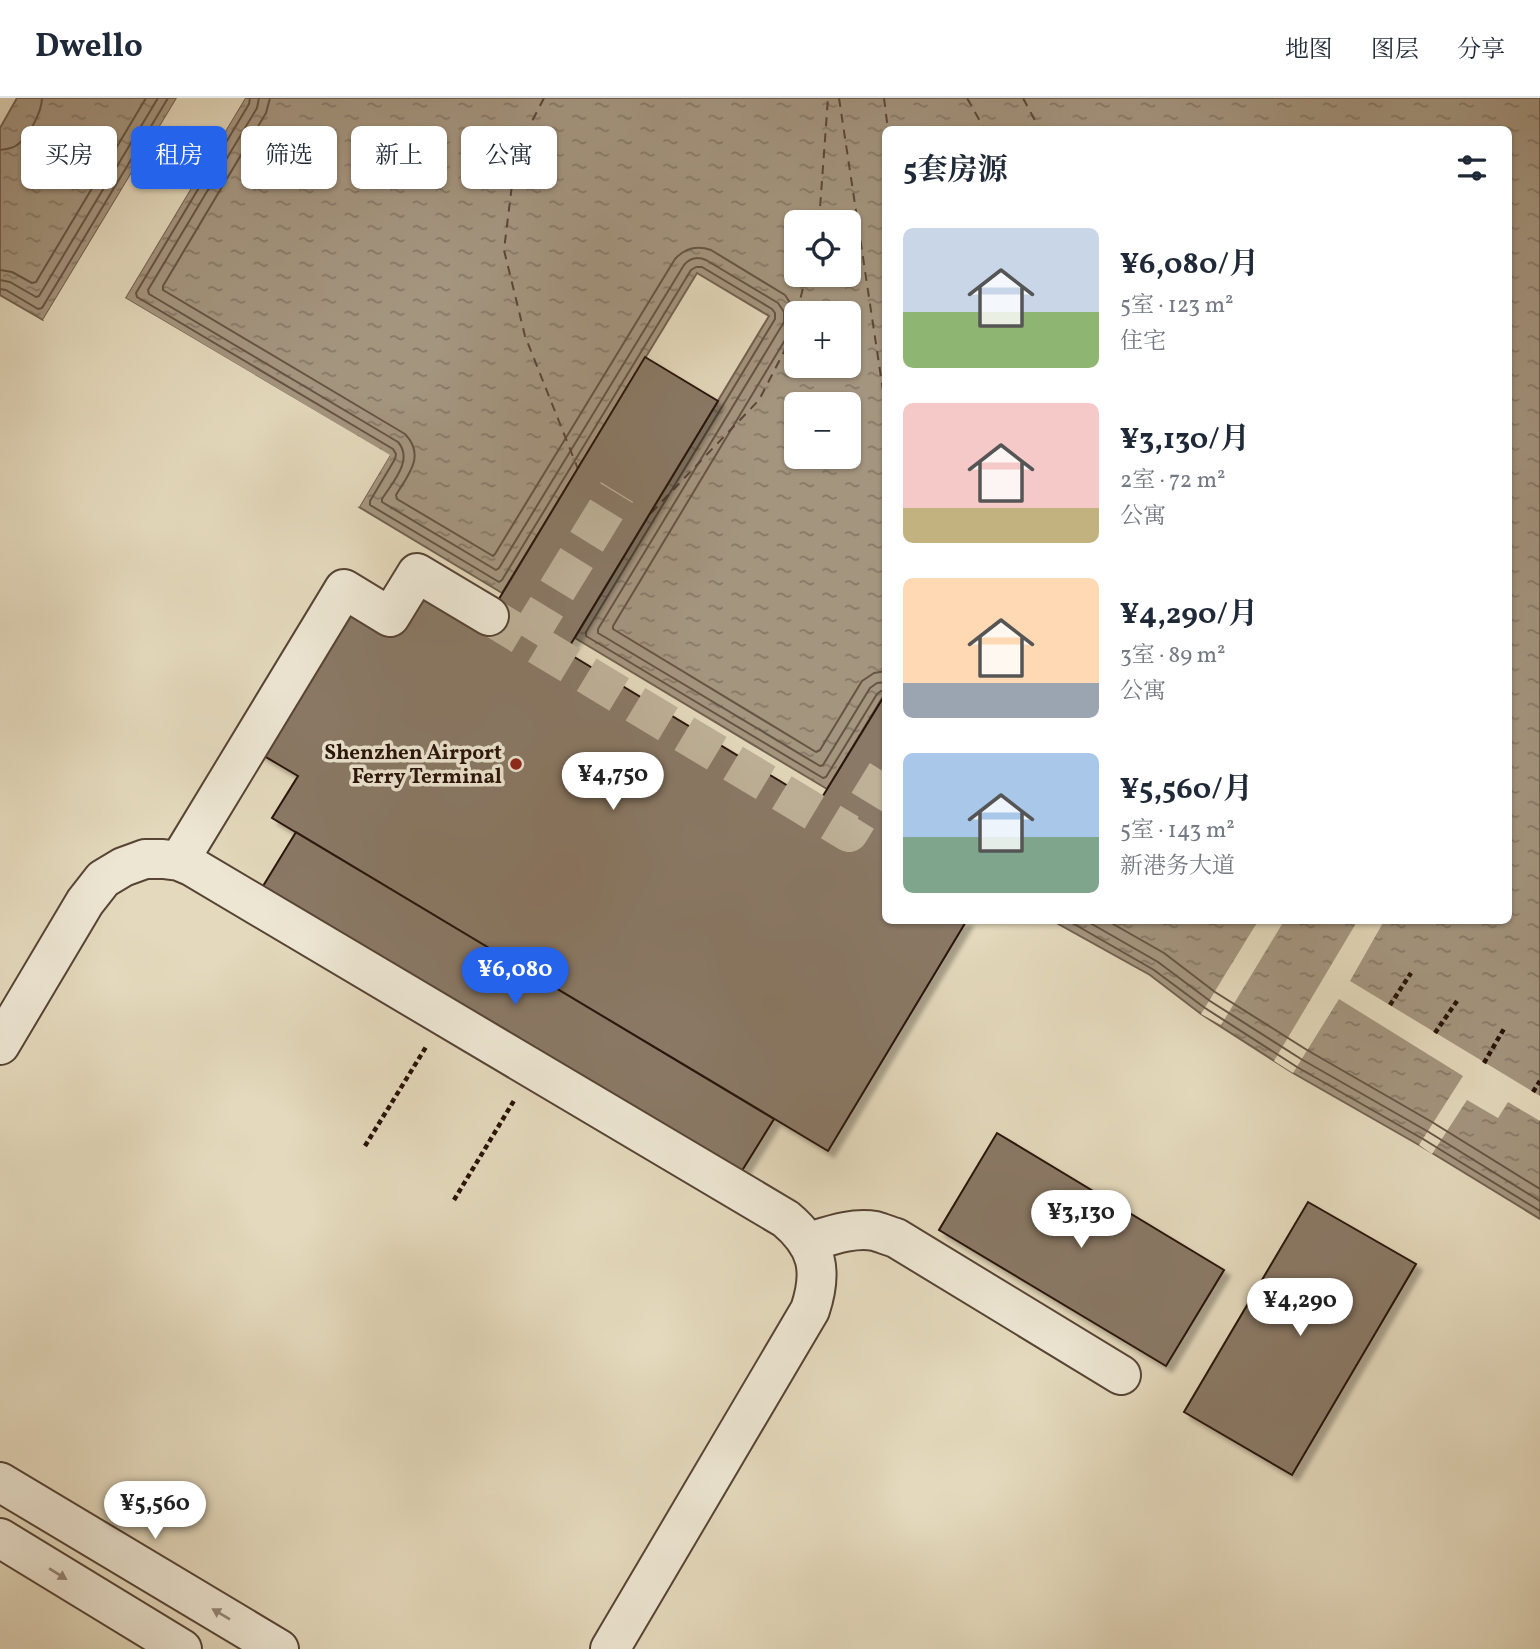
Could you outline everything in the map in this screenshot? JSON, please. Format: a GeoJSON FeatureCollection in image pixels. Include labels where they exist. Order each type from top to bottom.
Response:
{"type":"FeatureCollection","features":[{"type":"Feature","properties":{"kind":"street"},"geometry":{"type":"LineString","coordinates":[[179,861],[344,589],[390,617],[416,573],[489,616]]}},
{"type":"Feature","properties":{"kind":"street"},"geometry":{"type":"LineString","coordinates":[[0,1045],[85,902],[103,879],[123,867],[145,859],[179,861],[786,1219],[798,1229],[809,1242],[818,1273],[817,1291],[810,1310],[610,1649]]}},
{"type":"Feature","properties":{"kind":"street"},"geometry":{"type":"LineString","coordinates":[[809,1242],[853,1231],[874,1231],[896,1238],[1121,1375]]}},
{"type":"Feature","properties":{"kind":"street"},"geometry":{"type":"LineString","coordinates":[[0,1482],[279,1649]]}},
{"type":"Feature","properties":{"kind":"street"},"geometry":{"type":"LineString","coordinates":[[0,1538],[182,1649]]}},
{"type":"Feature","properties":{"kind":"path"},"geometry":{"type":"LineString","coordinates":[[1390,1005],[1411,973]]}},
{"type":"Feature","properties":{"kind":"path"},"geometry":{"type":"LineString","coordinates":[[1435,1033],[1457,1000]]}},
{"type":"Feature","properties":{"kind":"path"},"geometry":{"type":"LineString","coordinates":[[365,1146],[444,1016]]}},
{"type":"Feature","properties":{"kind":"path"},"geometry":{"type":"LineString","coordinates":[[1484,1063],[1505,1027]]}},
{"type":"Feature","properties":{"kind":"path"},"geometry":{"type":"LineString","coordinates":[[454,1200],[533,1069]]}},
{"type":"Feature","properties":{"kind":"path"},"geometry":{"type":"LineString","coordinates":[[1533,1093],[1540,1081]]}},
{"type":"Feature","properties":{"kind":"water"},"geometry":{"type":"Polygon","coordinates":[[[17,98],[177,98],[160,126],[131,126],[131,174],[43,320],[0,295],[0,128],[17,98]]]}},
{"type":"Feature","properties":{"kind":"water"},"geometry":{"type":"Polygon","coordinates":[[[245,98],[1540,98],[1540,1219],[1419,1145],[1293,1073],[1201,1014],[1150,975],[1058,924],[1512,924],[1512,126],[882,126],[882,698],[827,789],[575,638],[769,316],[697,273],[502,593],[359,507],[389,456],[125,298],[190,189],[227,189],[227,128],[245,98]]]}},
{"type":"Feature","properties":{"kind":"pier"},"geometry":{"type":"Polygon","coordinates":[[[177,98],[180,98],[164,126],[160,126],[177,98]]]}},
{"type":"Feature","properties":{"kind":"pier"},"geometry":{"type":"Polygon","coordinates":[[[241,98],[245,98],[227,128],[224,126],[241,98]]]}},
{"type":"Feature","properties":{"kind":"pier"},"geometry":{"type":"Polygon","coordinates":[[[131,174],[131,181],[46,322],[43,320],[131,174]]]}},
{"type":"Feature","properties":{"kind":"pier"},"geometry":{"type":"Polygon","coordinates":[[[187,189],[190,189],[125,298],[390,455],[359,507],[356,505],[385,456],[121,299],[187,189]]]}},
{"type":"Feature","properties":{"kind":"pier"},"geometry":{"type":"Polygon","coordinates":[[[1256,924],[1282,924],[1221,1025],[1201,1014],[1256,924]]]}},
{"type":"Feature","properties":{"kind":"pier"},"geometry":{"type":"Polygon","coordinates":[[[1356,924],[1382,924],[1350,981],[1540,1096],[1540,1121],[1508,1102],[1498,1118],[1467,1100],[1432,1154],[1419,1145],[1463,1076],[1339,999],[1293,1073],[1274,1061],[1356,924]]]}},
{"type":"Feature","properties":{"kind":"building","name":"Shenzhen Airport Ferry Terminal"},"geometry":{"type":"Polygon","coordinates":[[[645,357],[718,401],[566,652],[818,804],[882,700],[882,924],[965,924],[828,1151],[272,818],[298,776],[259,753],[347,609],[414,586],[482,627],[645,357]]]}},
{"type":"Feature","properties":{"kind":"building"},"geometry":{"type":"Polygon","coordinates":[[[296,832],[774,1119],[735,1182],[257,896],[296,832]]]}},
{"type":"Feature","properties":{"kind":"building"},"geometry":{"type":"Polygon","coordinates":[[[997,1133],[1224,1270],[1166,1366],[939,1230],[997,1133]]]}},
{"type":"Feature","properties":{"kind":"building"},"geometry":{"type":"Polygon","coordinates":[[[1308,1202],[1416,1264],[1292,1475],[1184,1412],[1308,1202]]]}},
{"type":"Feature","properties":{"kind":"ferry route"},"geometry":{"type":"LineString","coordinates":[[544,98],[516,152],[504,250],[525,336],[578,469]]}},
{"type":"Feature","properties":{"kind":"ferry route"},"geometry":{"type":"LineString","coordinates":[[820,210],[828,98]]}},
{"type":"Feature","properties":{"kind":"ferry route"},"geometry":{"type":"LineString","coordinates":[[839,98],[882,384]]}},
{"type":"Feature","properties":{"kind":"ferry route"},"geometry":{"type":"LineString","coordinates":[[884,98],[888,126]]}},
{"type":"Feature","properties":{"kind":"ferry route"},"geometry":{"type":"LineString","coordinates":[[967,98],[983,126]]}},
{"type":"Feature","properties":{"kind":"ferry route"},"geometry":{"type":"LineString","coordinates":[[1023,98],[1038,126]]}},
{"type":"Feature","properties":{"kind":"ferry route"},"geometry":{"type":"LineString","coordinates":[[800,301],[803,287]]}},
{"type":"Feature","properties":{"kind":"ferry route"},"geometry":{"type":"LineString","coordinates":[[651,513],[759,400],[784,352]]}},
{"type":"Feature","properties":{"kind":"tunnel"},"geometry":{"type":"LineString","coordinates":[[527,639],[617,492]]}},
{"type":"Feature","properties":{"kind":"tunnel"},"geometry":{"type":"LineString","coordinates":[[489,616],[849,833],[882,779]]}},
{"type":"Feature","properties":{"kind":"place","name":"Shenzhen Airport Ferry Terminal"},"geometry":{"type":"Point","coordinates":[516,764]}}]}
